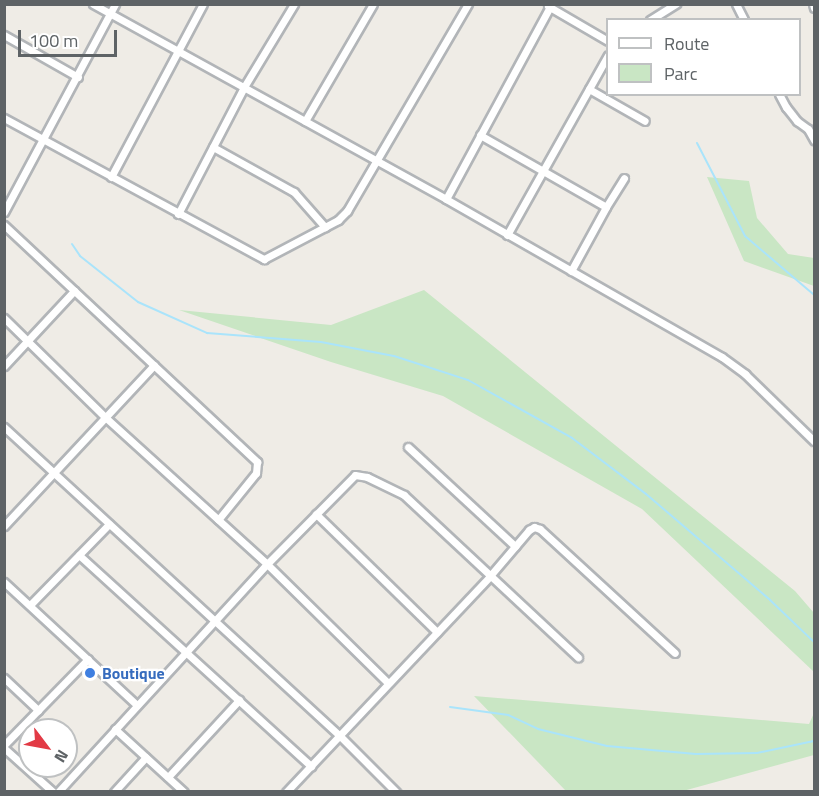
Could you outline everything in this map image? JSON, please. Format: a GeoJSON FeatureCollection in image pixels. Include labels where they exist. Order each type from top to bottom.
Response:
{"type":"FeatureCollection","features":[{"type":"Feature","properties":{"kind":"street"},"geometry":{"type":"LineString","coordinates":[[93,4],[446,199],[734,365],[814,441]]}},
{"type":"Feature","properties":{"kind":"street"},"geometry":{"type":"LineString","coordinates":[[4,212],[7,202],[44,140],[116,4]]}},
{"type":"Feature","properties":{"kind":"street"},"geometry":{"type":"LineString","coordinates":[[111,177],[203,4]]}},
{"type":"Feature","properties":{"kind":"street"},"geometry":{"type":"LineString","coordinates":[[178,214],[244,87],[294,4]]}},
{"type":"Feature","properties":{"kind":"street"},"geometry":{"type":"LineString","coordinates":[[305,121],[373,4]]}},
{"type":"Feature","properties":{"kind":"street"},"geometry":{"type":"LineString","coordinates":[[4,118],[264,259],[326,227],[347,211],[468,4]]}},
{"type":"Feature","properties":{"kind":"street"},"geometry":{"type":"LineString","coordinates":[[736,4],[743,18]]}},
{"type":"Feature","properties":{"kind":"street"},"geometry":{"type":"LineString","coordinates":[[661,17],[676,5]]}},
{"type":"Feature","properties":{"kind":"street"},"geometry":{"type":"LineString","coordinates":[[446,199],[548,6],[606,40]]}},
{"type":"Feature","properties":{"kind":"street"},"geometry":{"type":"LineString","coordinates":[[4,35],[78,77]]}},
{"type":"Feature","properties":{"kind":"street"},"geometry":{"type":"LineString","coordinates":[[507,234],[606,59]]}},
{"type":"Feature","properties":{"kind":"street"},"geometry":{"type":"LineString","coordinates":[[589,89],[645,121]]}},
{"type":"Feature","properties":{"kind":"street"},"geometry":{"type":"LineString","coordinates":[[780,96],[796,121],[808,129],[814,140]]}},
{"type":"Feature","properties":{"kind":"street"},"geometry":{"type":"LineString","coordinates":[[480,135],[606,207]]}},
{"type":"Feature","properties":{"kind":"street"},"geometry":{"type":"LineString","coordinates":[[213,147],[294,192],[326,227]]}},
{"type":"Feature","properties":{"kind":"street"},"geometry":{"type":"LineString","coordinates":[[571,271],[624,178]]}},
{"type":"Feature","properties":{"kind":"street"},"geometry":{"type":"LineString","coordinates":[[4,225],[257,462],[256,473],[218,520]]}},
{"type":"Feature","properties":{"kind":"street"},"geometry":{"type":"LineString","coordinates":[[4,366],[74,291]]}},
{"type":"Feature","properties":{"kind":"street"},"geometry":{"type":"LineString","coordinates":[[4,318],[105,417],[267,564],[388,683]]}},
{"type":"Feature","properties":{"kind":"street"},"geometry":{"type":"LineString","coordinates":[[4,526],[154,365]]}},
{"type":"Feature","properties":{"kind":"street"},"geometry":{"type":"LineString","coordinates":[[4,427],[339,735],[390,790]]}},
{"type":"Feature","properties":{"kind":"street"},"geometry":{"type":"LineString","coordinates":[[408,447],[515,546]]}},
{"type":"Feature","properties":{"kind":"street"},"geometry":{"type":"LineString","coordinates":[[58,792],[267,564],[355,475],[367,477],[404,495],[489,577],[578,657]]}},
{"type":"Feature","properties":{"kind":"street"},"geometry":{"type":"LineString","coordinates":[[316,514],[437,632]]}},
{"type":"Feature","properties":{"kind":"street"},"geometry":{"type":"LineString","coordinates":[[30,605],[109,524]]}},
{"type":"Feature","properties":{"kind":"street"},"geometry":{"type":"LineString","coordinates":[[286,792],[489,577],[529,530],[540,529],[675,653]]}},
{"type":"Feature","properties":{"kind":"street"},"geometry":{"type":"LineString","coordinates":[[79,555],[311,766]]}},
{"type":"Feature","properties":{"kind":"street"},"geometry":{"type":"LineString","coordinates":[[4,582],[138,705]]}},
{"type":"Feature","properties":{"kind":"street"},"geometry":{"type":"LineString","coordinates":[[53,792],[4,747],[87,659]]}},
{"type":"Feature","properties":{"kind":"street"},"geometry":{"type":"LineString","coordinates":[[4,678],[38,710]]}},
{"type":"Feature","properties":{"kind":"street"},"geometry":{"type":"LineString","coordinates":[[168,777],[239,700]]}},
{"type":"Feature","properties":{"kind":"street"},"geometry":{"type":"LineString","coordinates":[[115,729],[184,792]]}},
{"type":"Feature","properties":{"kind":"street"},"geometry":{"type":"LineString","coordinates":[[116,791],[146,757]]}},
{"type":"Feature","properties":{"kind":"green space"},"geometry":{"type":"Polygon","coordinates":[[[707,177],[749,181],[757,218],[788,254],[814,258],[814,286],[744,261],[707,177]]]}},
{"type":"Feature","properties":{"kind":"green space"},"geometry":{"type":"Polygon","coordinates":[[[424,290],[795,591],[814,613],[814,672],[642,509],[443,396],[331,362],[179,310],[331,325],[424,290]]]}},
{"type":"Feature","properties":{"kind":"green space"},"geometry":{"type":"Polygon","coordinates":[[[474,696],[809,724],[814,713],[814,755],[683,791],[566,791],[474,696]]]}},
{"type":"Feature","properties":{"kind":"waterway"},"geometry":{"type":"LineString","coordinates":[[697,143],[745,236],[814,295]]}},
{"type":"Feature","properties":{"kind":"waterway"},"geometry":{"type":"LineString","coordinates":[[72,244],[80,256],[138,302],[207,333],[321,342],[394,356],[468,380],[572,438],[646,494],[770,600],[814,642]]}},
{"type":"Feature","properties":{"kind":"waterway"},"geometry":{"type":"LineString","coordinates":[[450,707],[508,715],[538,729],[607,746],[696,754],[757,753],[814,741]]}},
{"type":"Feature","properties":{"kind":"place","name":"Boutique"},"geometry":{"type":"Point","coordinates":[90,673]}}]}
